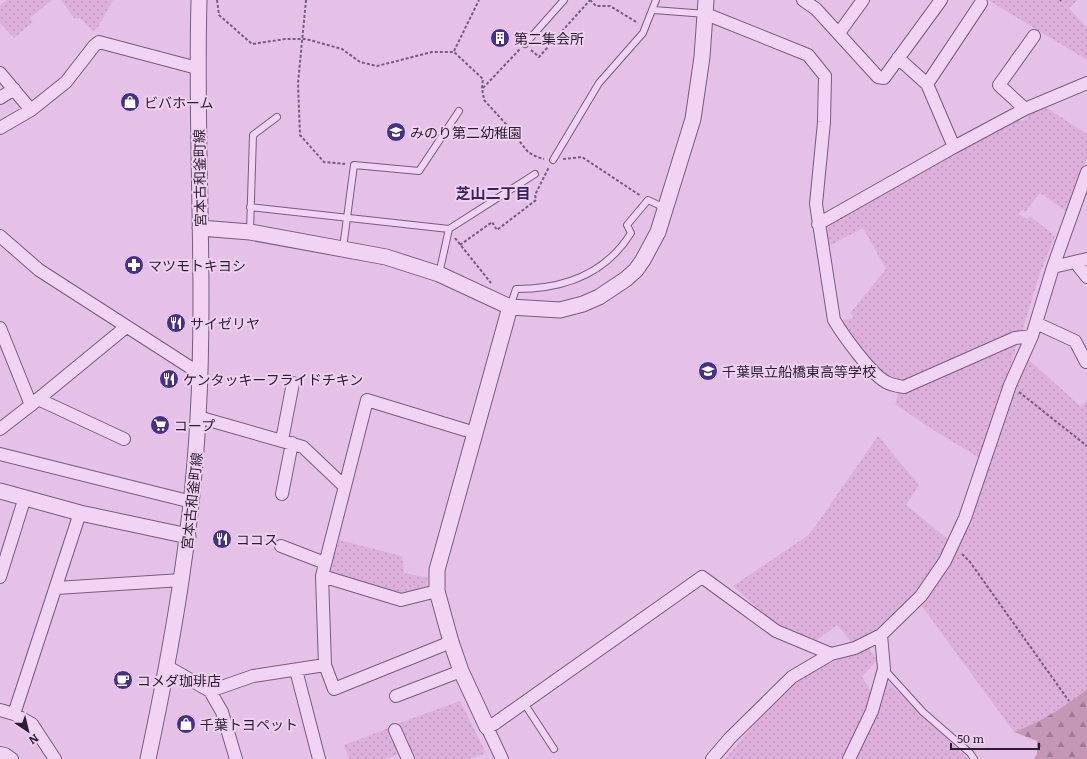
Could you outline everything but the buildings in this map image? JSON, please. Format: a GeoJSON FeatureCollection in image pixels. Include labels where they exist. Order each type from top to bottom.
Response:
{"type":"FeatureCollection","features":[{"type":"Feature","properties":{"kind":"street","name":"宮本古和釜町線"},"geometry":{"type":"LineString","coordinates":[[148,759],[168,667],[182,580],[192,502],[198,416],[200,228],[197,68],[199,0]]}},
{"type":"Feature","properties":{"kind":"street"},"geometry":{"type":"LineString","coordinates":[[803,0],[816,9],[878,78],[884,78],[941,0]]}},
{"type":"Feature","properties":{"kind":"street"},"geometry":{"type":"LineString","coordinates":[[839,33],[863,0]]}},
{"type":"Feature","properties":{"kind":"street"},"geometry":{"type":"LineString","coordinates":[[927,84],[981,3]]}},
{"type":"Feature","properties":{"kind":"street"},"geometry":{"type":"LineString","coordinates":[[200,228],[250,232],[386,257],[439,274],[510,307],[560,310],[583,304],[599,297],[636,270],[650,249],[658,232],[689,137],[693,119],[701,72],[706,7],[808,55],[825,76],[824,122],[816,204],[834,320],[848,342],[878,376],[886,382],[904,387],[1015,338],[1032,336]]}},
{"type":"Feature","properties":{"kind":"street"},"geometry":{"type":"LineString","coordinates":[[1025,109],[999,85],[1034,36]]}},
{"type":"Feature","properties":{"kind":"street"},"geometry":{"type":"LineString","coordinates":[[0,128],[31,110],[66,82],[94,46],[99,42],[197,68]]}},
{"type":"Feature","properties":{"kind":"street"},"geometry":{"type":"LineString","coordinates":[[898,58],[927,84],[954,147]]}},
{"type":"Feature","properties":{"kind":"street"},"geometry":{"type":"LineString","coordinates":[[0,73],[31,110]]}},
{"type":"Feature","properties":{"kind":"street"},"geometry":{"type":"LineString","coordinates":[[818,224],[954,147],[1025,109],[1087,83]]}},
{"type":"Feature","properties":{"kind":"street"},"geometry":{"type":"LineString","coordinates":[[0,98],[14,89]]}},
{"type":"Feature","properties":{"kind":"street"},"geometry":{"type":"LineString","coordinates":[[712,759],[730,738],[792,677],[831,654],[855,648],[881,635],[921,596],[945,562],[965,518],[1010,385],[1032,336],[1087,172]]}},
{"type":"Feature","properties":{"kind":"street"},"geometry":{"type":"LineString","coordinates":[[0,236],[39,270],[199,373]]}},
{"type":"Feature","properties":{"kind":"street"},"geometry":{"type":"LineString","coordinates":[[1054,267],[1081,261],[1087,277]]}},
{"type":"Feature","properties":{"kind":"street"},"geometry":{"type":"LineString","coordinates":[[502,759],[461,671],[451,642],[437,591],[437,570],[510,307]]}},
{"type":"Feature","properties":{"kind":"street"},"geometry":{"type":"LineString","coordinates":[[1036,323],[1075,340],[1086,362]]}},
{"type":"Feature","properties":{"kind":"street"},"geometry":{"type":"LineString","coordinates":[[0,429],[126,327]]}},
{"type":"Feature","properties":{"kind":"street"},"geometry":{"type":"LineString","coordinates":[[0,328],[35,402],[124,439]]}},
{"type":"Feature","properties":{"kind":"street"},"geometry":{"type":"LineString","coordinates":[[282,494],[293,383]]}},
{"type":"Feature","properties":{"kind":"street"},"geometry":{"type":"LineString","coordinates":[[451,642],[334,689],[325,666],[322,576],[367,400],[475,433]]}},
{"type":"Feature","properties":{"kind":"street"},"geometry":{"type":"LineString","coordinates":[[198,416],[287,441],[303,447],[344,486]]}},
{"type":"Feature","properties":{"kind":"street"},"geometry":{"type":"LineString","coordinates":[[0,454],[192,502]]}},
{"type":"Feature","properties":{"kind":"street"},"geometry":{"type":"LineString","coordinates":[[0,491],[80,513],[188,536]]}},
{"type":"Feature","properties":{"kind":"street"},"geometry":{"type":"LineString","coordinates":[[0,577],[25,498]]}},
{"type":"Feature","properties":{"kind":"street"},"geometry":{"type":"LineString","coordinates":[[14,714],[80,513]]}},
{"type":"Feature","properties":{"kind":"street"},"geometry":{"type":"LineString","coordinates":[[281,546],[325,563]]}},
{"type":"Feature","properties":{"kind":"street"},"geometry":{"type":"LineString","coordinates":[[322,576],[401,600],[437,591]]}},
{"type":"Feature","properties":{"kind":"street"},"geometry":{"type":"LineString","coordinates":[[487,727],[494,724],[524,703],[702,576],[776,631],[831,654]]}},
{"type":"Feature","properties":{"kind":"street"},"geometry":{"type":"LineString","coordinates":[[56,588],[182,580]]}},
{"type":"Feature","properties":{"kind":"street"},"geometry":{"type":"LineString","coordinates":[[849,759],[872,711],[884,669],[881,635]]}},
{"type":"Feature","properties":{"kind":"street"},"geometry":{"type":"LineString","coordinates":[[210,691],[253,676],[325,666]]}},
{"type":"Feature","properties":{"kind":"street"},"geometry":{"type":"LineString","coordinates":[[168,667],[210,691],[222,712],[236,759]]}},
{"type":"Feature","properties":{"kind":"street"},"geometry":{"type":"LineString","coordinates":[[296,670],[320,759]]}},
{"type":"Feature","properties":{"kind":"street"},"geometry":{"type":"LineString","coordinates":[[396,696],[461,671]]}},
{"type":"Feature","properties":{"kind":"street"},"geometry":{"type":"LineString","coordinates":[[0,710],[14,714],[32,724],[55,759]]}},
{"type":"Feature","properties":{"kind":"street"},"geometry":{"type":"LineString","coordinates":[[395,730],[405,758]]}},
{"type":"Feature","properties":{"kind":"street"},"geometry":{"type":"LineString","coordinates":[[0,753],[5,754],[12,759]]}},
{"type":"Feature","properties":{"kind":"lane"},"geometry":{"type":"LineString","coordinates":[[525,44],[564,0]]}},
{"type":"Feature","properties":{"kind":"lane"},"geometry":{"type":"LineString","coordinates":[[553,160],[599,83],[643,33],[654,10],[656,0]]}},
{"type":"Feature","properties":{"kind":"lane"},"geometry":{"type":"LineString","coordinates":[[654,10],[706,7]]}},
{"type":"Feature","properties":{"kind":"lane"},"geometry":{"type":"LineString","coordinates":[[343,249],[354,165],[419,171],[459,112]]}},
{"type":"Feature","properties":{"kind":"lane"},"geometry":{"type":"LineString","coordinates":[[250,232],[252,135],[277,117]]}},
{"type":"Feature","properties":{"kind":"lane"},"geometry":{"type":"LineString","coordinates":[[250,207],[449,229],[535,174]]}},
{"type":"Feature","properties":{"kind":"lane"},"geometry":{"type":"LineString","coordinates":[[510,307],[516,289],[538,289],[570,282],[601,264],[624,244],[632,233],[627,225],[648,200],[665,208]]}},
{"type":"Feature","properties":{"kind":"lane"},"geometry":{"type":"LineString","coordinates":[[439,274],[449,229]]}},
{"type":"Feature","properties":{"kind":"lane"},"geometry":{"type":"LineString","coordinates":[[884,669],[923,712],[970,753],[974,759]]}},
{"type":"Feature","properties":{"kind":"lane"},"geometry":{"type":"LineString","coordinates":[[524,703],[554,749]]}},
{"type":"Feature","properties":{"kind":"path"},"geometry":{"type":"LineString","coordinates":[[217,0],[219,15],[252,44],[285,39],[303,39],[342,49],[360,62],[377,66],[432,52],[454,52],[483,79],[482,88],[484,100],[506,124],[528,152],[537,157],[553,160],[582,157],[648,200]]}},
{"type":"Feature","properties":{"kind":"path"},"geometry":{"type":"LineString","coordinates":[[306,0],[298,83],[300,135],[324,162],[354,165]]}},
{"type":"Feature","properties":{"kind":"path"},"geometry":{"type":"LineString","coordinates":[[454,52],[479,0]]}},
{"type":"Feature","properties":{"kind":"path"},"geometry":{"type":"LineString","coordinates":[[590,0],[596,6],[610,6],[645,28]]}},
{"type":"Feature","properties":{"kind":"path"},"geometry":{"type":"LineString","coordinates":[[460,245],[492,222],[497,230],[536,200],[534,195],[553,160]]}},
{"type":"Feature","properties":{"kind":"path"},"geometry":{"type":"LineString","coordinates":[[449,229],[460,245],[494,286]]}},
{"type":"Feature","properties":{"kind":"path"},"geometry":{"type":"LineString","coordinates":[[1010,385],[1087,446]]}},
{"type":"Feature","properties":{"kind":"path"},"geometry":{"type":"LineString","coordinates":[[953,547],[970,562],[1069,701]]}},
{"type":"Feature","properties":{"kind":"shaded area"},"geometry":{"type":"Polygon","coordinates":[[[7,0],[52,0],[30,18],[33,22],[14,38],[0,23],[0,5],[7,0]]]}},
{"type":"Feature","properties":{"kind":"shaded area"},"geometry":{"type":"Polygon","coordinates":[[[61,0],[113,0],[98,27],[93,31],[81,19],[74,18],[61,0]]]}},
{"type":"Feature","properties":{"kind":"shaded area"},"geometry":{"type":"Polygon","coordinates":[[[988,0],[1078,0],[1069,8],[1087,28],[1087,60],[988,0]]]}},
{"type":"Feature","properties":{"kind":"shaded area"},"geometry":{"type":"Polygon","coordinates":[[[1044,106],[1087,134],[1087,159],[1066,211],[1040,193],[1025,212],[1022,210],[1019,214],[1027,219],[1030,216],[1055,236],[1040,273],[1022,332],[902,384],[881,375],[839,321],[853,318],[851,312],[886,269],[863,228],[829,246],[824,231],[826,225],[1019,118],[1022,121],[1028,117],[1026,114],[1044,106]]]}},
{"type":"Feature","properties":{"kind":"shaded area"},"geometry":{"type":"Polygon","coordinates":[[[1012,342],[1017,344],[981,459],[927,426],[895,404],[899,391],[1012,342]]]}},
{"type":"Feature","properties":{"kind":"shaded area"},"geometry":{"type":"Polygon","coordinates":[[[1026,357],[1080,406],[1087,401],[1087,689],[1070,703],[1034,725],[1014,732],[921,605],[947,567],[1026,357]]]}},
{"type":"Feature","properties":{"kind":"shaded area"},"geometry":{"type":"Polygon","coordinates":[[[878,436],[919,485],[906,505],[950,541],[918,593],[885,625],[866,637],[851,642],[837,625],[817,640],[775,624],[733,586],[807,536],[878,436]]]}},
{"type":"Feature","properties":{"kind":"shaded area"},"geometry":{"type":"Polygon","coordinates":[[[339,540],[402,556],[404,573],[429,578],[426,586],[400,594],[332,574],[330,571],[339,540]]]}},
{"type":"Feature","properties":{"kind":"shaded area"},"geometry":{"type":"Polygon","coordinates":[[[869,648],[877,660],[862,677],[873,694],[845,759],[725,759],[767,709],[800,679],[832,662],[869,648]]]}},
{"type":"Feature","properties":{"kind":"shaded area"},"geometry":{"type":"Polygon","coordinates":[[[886,680],[922,715],[968,759],[853,759],[886,680]]]}},
{"type":"Feature","properties":{"kind":"shaded area"},"geometry":{"type":"Polygon","coordinates":[[[460,701],[486,753],[469,759],[412,759],[397,724],[460,701]]]}},
{"type":"Feature","properties":{"kind":"shaded area"},"geometry":{"type":"Polygon","coordinates":[[[391,727],[401,753],[386,759],[349,759],[344,745],[391,727]]]}},
{"type":"Feature","properties":{"kind":"green space"},"geometry":{"type":"Polygon","coordinates":[[[1087,689],[1087,759],[1034,759],[1037,754],[1037,741],[1014,732],[1034,724],[1052,714],[1087,689]]]}},
{"type":"Feature","properties":{"kind":"place","name":"第二集会所"},"geometry":{"type":"Point","coordinates":[500,38]}},
{"type":"Feature","properties":{"kind":"place","name":"ビバホーム"},"geometry":{"type":"Point","coordinates":[130,102]}},
{"type":"Feature","properties":{"kind":"place","name":"みのり第二幼稚園"},"geometry":{"type":"Point","coordinates":[396,132]}},
{"type":"Feature","properties":{"kind":"place","name":"マツモトキヨシ"},"geometry":{"type":"Point","coordinates":[134,265]}},
{"type":"Feature","properties":{"kind":"place","name":"サイゼリヤ"},"geometry":{"type":"Point","coordinates":[176,323]}},
{"type":"Feature","properties":{"kind":"place","name":"千葉県立船橋東高等学校"},"geometry":{"type":"Point","coordinates":[708,371]}},
{"type":"Feature","properties":{"kind":"place","name":"ケンタッキーフライドチキン"},"geometry":{"type":"Point","coordinates":[169,379]}},
{"type":"Feature","properties":{"kind":"place","name":"コープ"},"geometry":{"type":"Point","coordinates":[160,425]}},
{"type":"Feature","properties":{"kind":"place","name":"ココス"},"geometry":{"type":"Point","coordinates":[222,539]}},
{"type":"Feature","properties":{"kind":"place","name":"コメダ珈琲店"},"geometry":{"type":"Point","coordinates":[123,680]}},
{"type":"Feature","properties":{"kind":"place","name":"千葉トヨペット"},"geometry":{"type":"Point","coordinates":[186,724]}},
{"type":"Feature","properties":{"kind":"district","name":"芝山二丁目"},"geometry":{"type":"Point","coordinates":[493,192]}}]}
